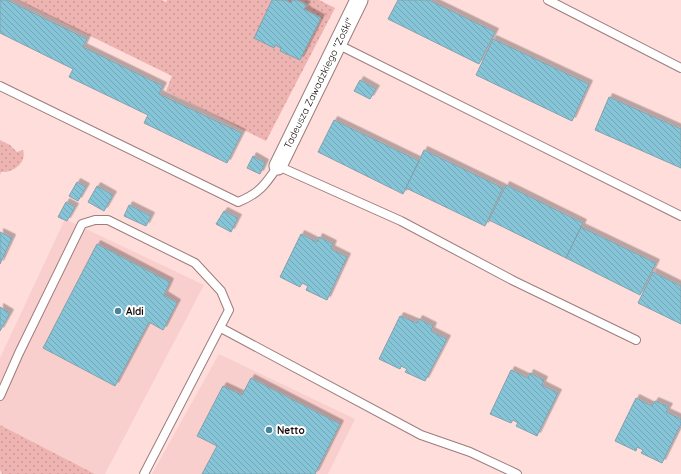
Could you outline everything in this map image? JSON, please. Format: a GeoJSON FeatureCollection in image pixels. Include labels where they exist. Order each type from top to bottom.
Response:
{"type":"FeatureCollection","features":[{"type":"Feature","properties":{"kind":"street","name":"Tadeusza Zawadzkiego \"Zośki\""},"geometry":{"type":"LineString","coordinates":[[278,166],[359,0]]}},
{"type":"Feature","properties":{"kind":"lane"},"geometry":{"type":"LineString","coordinates":[[548,0],[681,68]]}},
{"type":"Feature","properties":{"kind":"lane"},"geometry":{"type":"LineString","coordinates":[[337,44],[681,216]]}},
{"type":"Feature","properties":{"kind":"lane"},"geometry":{"type":"LineString","coordinates":[[0,86],[238,202],[253,196],[262,188],[278,166],[401,221],[514,281],[636,340]]}},
{"type":"Feature","properties":{"kind":"lane"},"geometry":{"type":"LineString","coordinates":[[0,396],[18,353],[82,224],[95,220],[108,220],[195,263],[221,291],[229,310],[144,474]]}},
{"type":"Feature","properties":{"kind":"lane"},"geometry":{"type":"LineString","coordinates":[[221,328],[421,435],[470,452],[517,474]]}},
{"type":"Feature","properties":{"kind":"shaded area"},"geometry":{"type":"Polygon","coordinates":[[[17,0],[162,0],[166,2],[167,0],[319,0],[335,8],[266,141],[166,91],[172,76],[17,0]]]}},
{"type":"Feature","properties":{"kind":"shaded area"},"geometry":{"type":"Polygon","coordinates":[[[0,140],[10,145],[17,152],[23,150],[24,155],[18,166],[10,171],[1,172],[0,175],[0,140]]]}},
{"type":"Feature","properties":{"kind":"shaded area"},"geometry":{"type":"Polygon","coordinates":[[[65,219],[204,285],[105,474],[95,474],[0,425],[0,358],[65,219]]]}},
{"type":"Feature","properties":{"kind":"shaded area","name":"Netto"},"geometry":{"type":"Polygon","coordinates":[[[219,354],[355,419],[328,474],[152,474],[219,354]]]}},
{"type":"Feature","properties":{"kind":"shaded area"},"geometry":{"type":"Polygon","coordinates":[[[0,425],[95,474],[2,474],[0,470],[0,425]]]}},
{"type":"Feature","properties":{"kind":"building"},"geometry":{"type":"Polygon","coordinates":[[[0,0],[9,0],[87,39],[83,47],[163,86],[159,94],[242,133],[227,163],[144,123],[148,115],[69,77],[73,69],[0,33],[0,0]]]}},
{"type":"Feature","properties":{"kind":"building"},"geometry":{"type":"Polygon","coordinates":[[[272,0],[285,0],[291,3],[292,0],[297,0],[307,5],[304,9],[321,18],[300,60],[280,51],[281,48],[275,45],[274,48],[254,38],[272,0]]]}},
{"type":"Feature","properties":{"kind":"building"},"geometry":{"type":"Polygon","coordinates":[[[398,0],[429,0],[495,32],[479,64],[388,19],[398,0]]]}},
{"type":"Feature","properties":{"kind":"building"},"geometry":{"type":"Polygon","coordinates":[[[493,39],[589,84],[572,121],[476,75],[493,39]]]}},
{"type":"Feature","properties":{"kind":"building"},"geometry":{"type":"Polygon","coordinates":[[[360,80],[376,89],[370,99],[354,91],[360,80]]]}},
{"type":"Feature","properties":{"kind":"building"},"geometry":{"type":"Polygon","coordinates":[[[609,97],[681,129],[681,168],[595,130],[609,97]]]}},
{"type":"Feature","properties":{"kind":"building"},"geometry":{"type":"Polygon","coordinates":[[[334,120],[419,161],[403,194],[318,152],[334,120]]]}},
{"type":"Feature","properties":{"kind":"building"},"geometry":{"type":"Polygon","coordinates":[[[424,150],[503,188],[485,226],[406,188],[424,150]]]}},
{"type":"Feature","properties":{"kind":"building"},"geometry":{"type":"Polygon","coordinates":[[[253,156],[265,163],[260,174],[247,168],[253,156]]]}},
{"type":"Feature","properties":{"kind":"building"},"geometry":{"type":"Polygon","coordinates":[[[77,182],[86,187],[78,201],[69,196],[77,182]]]}},
{"type":"Feature","properties":{"kind":"building"},"geometry":{"type":"Polygon","coordinates":[[[506,185],[583,223],[566,258],[489,220],[506,185]]]}},
{"type":"Feature","properties":{"kind":"building"},"geometry":{"type":"Polygon","coordinates":[[[97,186],[113,195],[104,211],[88,202],[97,186]]]}},
{"type":"Feature","properties":{"kind":"building"},"geometry":{"type":"Polygon","coordinates":[[[66,202],[75,207],[67,221],[58,217],[66,202]]]}},
{"type":"Feature","properties":{"kind":"building"},"geometry":{"type":"Polygon","coordinates":[[[129,205],[151,216],[146,226],[124,216],[129,205]]]}},
{"type":"Feature","properties":{"kind":"building"},"geometry":{"type":"Polygon","coordinates":[[[224,211],[238,218],[231,232],[216,224],[224,211]]]}},
{"type":"Feature","properties":{"kind":"building"},"geometry":{"type":"Polygon","coordinates":[[[581,227],[656,263],[640,295],[566,258],[581,227]]]}},
{"type":"Feature","properties":{"kind":"building"},"geometry":{"type":"Polygon","coordinates":[[[0,232],[12,238],[0,264],[0,232]]]}},
{"type":"Feature","properties":{"kind":"building"},"geometry":{"type":"Polygon","coordinates":[[[301,234],[317,242],[319,237],[333,244],[331,249],[347,257],[327,300],[306,290],[308,286],[302,283],[300,287],[280,277],[301,234]]]}},
{"type":"Feature","properties":{"kind":"building","name":"Aldi"},"geometry":{"type":"Polygon","coordinates":[[[97,244],[170,282],[164,295],[177,303],[163,330],[149,322],[115,386],[43,348],[97,244]]]}},
{"type":"Feature","properties":{"kind":"building"},"geometry":{"type":"Polygon","coordinates":[[[653,272],[681,286],[681,324],[638,303],[653,272]]]}},
{"type":"Feature","properties":{"kind":"building"},"geometry":{"type":"Polygon","coordinates":[[[0,307],[10,313],[0,331],[0,307]]]}},
{"type":"Feature","properties":{"kind":"building"},"geometry":{"type":"Polygon","coordinates":[[[400,316],[417,323],[419,319],[433,326],[431,331],[447,339],[425,381],[405,372],[407,369],[401,366],[400,369],[379,359],[400,316]]]}},
{"type":"Feature","properties":{"kind":"building"},"geometry":{"type":"Polygon","coordinates":[[[511,370],[528,378],[530,373],[544,380],[542,385],[558,393],[537,436],[516,426],[518,423],[513,420],[511,423],[490,414],[511,370]]]}},
{"type":"Feature","properties":{"kind":"building","name":"Netto"},"geometry":{"type":"Polygon","coordinates":[[[251,378],[340,424],[315,474],[202,474],[217,446],[197,436],[223,386],[242,395],[251,378]]]}},
{"type":"Feature","properties":{"kind":"building"},"geometry":{"type":"Polygon","coordinates":[[[636,398],[652,406],[655,401],[669,407],[666,412],[681,419],[681,424],[662,463],[641,453],[643,450],[637,447],[636,451],[615,441],[636,398]]]}},
{"type":"Feature","properties":{"kind":"place","name":"Aldi"},"geometry":{"type":"Point","coordinates":[118,311]}},
{"type":"Feature","properties":{"kind":"place","name":"Netto"},"geometry":{"type":"Point","coordinates":[269,430]}}]}
